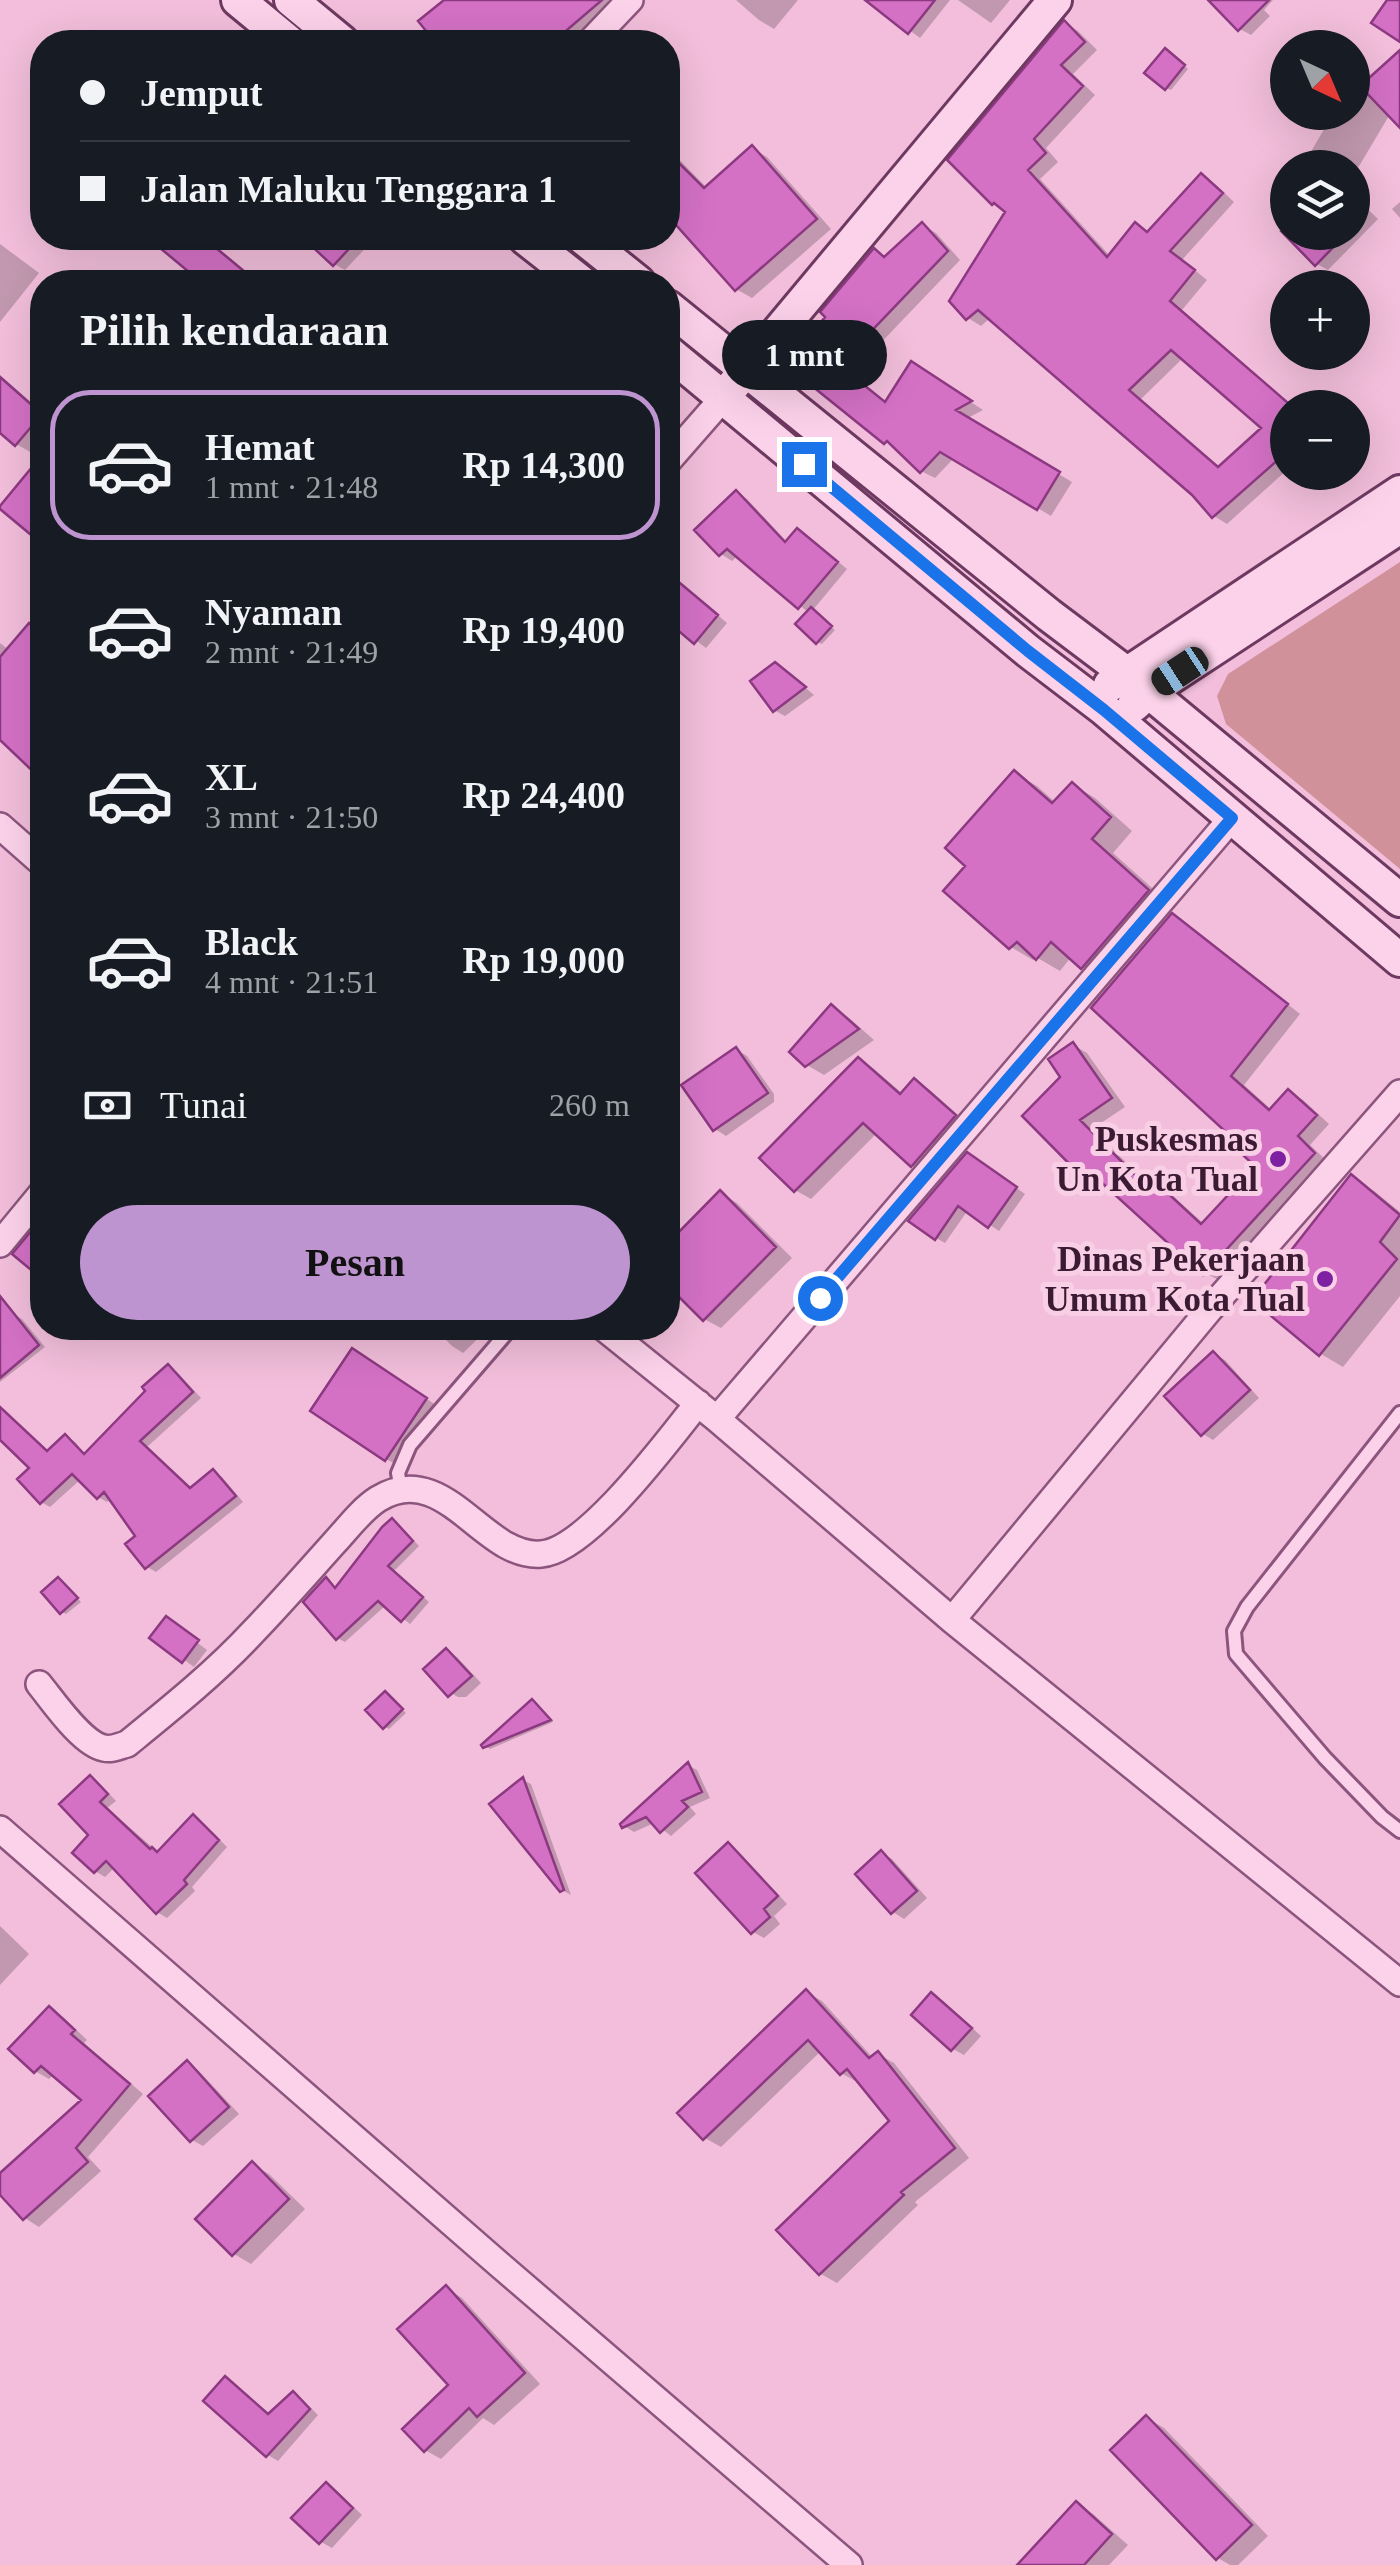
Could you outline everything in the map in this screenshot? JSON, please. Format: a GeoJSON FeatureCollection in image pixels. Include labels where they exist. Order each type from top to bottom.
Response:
{"type":"FeatureCollection","features":[{"type":"Feature","properties":{"kind":"main road"},"geometry":{"type":"LineString","coordinates":[[238,0],[274,30]]}},
{"type":"Feature","properties":{"kind":"main road"},"geometry":{"type":"LineString","coordinates":[[291,0],[327,30]]}},
{"type":"Feature","properties":{"kind":"main road"},"geometry":{"type":"LineString","coordinates":[[724,397],[1055,0]]}},
{"type":"Feature","properties":{"kind":"main road"},"geometry":{"type":"LineString","coordinates":[[540,250],[566,270]]}},
{"type":"Feature","properties":{"kind":"main road"},"geometry":{"type":"LineString","coordinates":[[599,250],[623,270]]}},
{"type":"Feature","properties":{"kind":"main road"},"geometry":{"type":"LineString","coordinates":[[680,317],[1137,682],[1400,900]]}},
{"type":"Feature","properties":{"kind":"main road"},"geometry":{"type":"LineString","coordinates":[[680,362],[1104,710],[1400,960]]}},
{"type":"Feature","properties":{"kind":"main road"},"geometry":{"type":"LineString","coordinates":[[1104,710],[1400,492]]}},
{"type":"Feature","properties":{"kind":"main road"},"geometry":{"type":"LineString","coordinates":[[1137,682],[1400,527]]}},
{"type":"Feature","properties":{"kind":"street"},"geometry":{"type":"LineString","coordinates":[[601,30],[630,0]]}},
{"type":"Feature","properties":{"kind":"street"},"geometry":{"type":"LineString","coordinates":[[680,447],[724,397]]}},
{"type":"Feature","properties":{"kind":"street"},"geometry":{"type":"LineString","coordinates":[[38,1684],[95,1745],[108,1750],[128,1744],[250,1636],[377,1499],[401,1490],[421,1488],[448,1502],[516,1550],[541,1554],[564,1546],[612,1508],[708,1411],[1232,818]]}},
{"type":"Feature","properties":{"kind":"street"},"geometry":{"type":"LineString","coordinates":[[0,826],[30,853]]}},
{"type":"Feature","properties":{"kind":"street"},"geometry":{"type":"LineString","coordinates":[[952,1620],[1210,1309],[1400,1093]]}},
{"type":"Feature","properties":{"kind":"street"},"geometry":{"type":"LineString","coordinates":[[0,1244],[30,1208]]}},
{"type":"Feature","properties":{"kind":"street"},"geometry":{"type":"LineString","coordinates":[[619,1340],[952,1620],[1400,1983]]}},
{"type":"Feature","properties":{"kind":"street"},"geometry":{"type":"LineString","coordinates":[[0,1828],[850,2565]]}},
{"type":"Feature","properties":{"kind":"lane"},"geometry":{"type":"LineString","coordinates":[[401,1490],[398,1473],[410,1444],[501,1340]]}},
{"type":"Feature","properties":{"kind":"lane"},"geometry":{"type":"LineString","coordinates":[[1400,1413],[1247,1607],[1234,1631],[1236,1654],[1325,1758],[1400,1831]]}},
{"type":"Feature","properties":{"kind":"shaded area"},"geometry":{"type":"Polygon","coordinates":[[[1400,562],[1400,869],[1226,724],[1217,696],[1228,674],[1400,562]]]}},
{"type":"Feature","properties":{"kind":"building"},"geometry":{"type":"Polygon","coordinates":[[[444,0],[602,0],[567,30],[425,30],[418,21],[444,0]]]}},
{"type":"Feature","properties":{"kind":"building"},"geometry":{"type":"Polygon","coordinates":[[[865,0],[935,0],[908,34],[865,0]]]}},
{"type":"Feature","properties":{"kind":"building"},"geometry":{"type":"Polygon","coordinates":[[[1208,0],[1269,0],[1238,31],[1208,0]]]}},
{"type":"Feature","properties":{"kind":"building"},"geometry":{"type":"Polygon","coordinates":[[[1387,0],[1400,0],[1400,42],[1371,23],[1387,0]]]}},
{"type":"Feature","properties":{"kind":"building"},"geometry":{"type":"Polygon","coordinates":[[[1064,20],[1085,42],[1061,65],[1083,86],[1034,139],[1046,153],[1028,170],[1107,257],[1135,222],[1147,232],[1201,173],[1223,193],[1170,251],[1195,270],[1170,301],[1273,390],[1270,467],[1212,518],[1192,495],[978,310],[966,320],[949,301],[1005,212],[992,205],[947,160],[1064,20]],[[1171,350],[1129,390],[1218,467],[1261,428],[1171,350]]]}},
{"type":"Feature","properties":{"kind":"building"},"geometry":{"type":"Polygon","coordinates":[[[1165,48],[1185,65],[1165,90],[1144,73],[1165,48]]]}},
{"type":"Feature","properties":{"kind":"building"},"geometry":{"type":"Polygon","coordinates":[[[1400,50],[1400,128],[1370,96],[1370,77],[1400,50]]]}},
{"type":"Feature","properties":{"kind":"building"},"geometry":{"type":"Polygon","coordinates":[[[752,145],[817,219],[735,291],[680,229],[680,164],[704,188],[752,145]]]}},
{"type":"Feature","properties":{"kind":"building"},"geometry":{"type":"Polygon","coordinates":[[[922,222],[948,251],[839,365],[885,402],[911,361],[972,401],[956,410],[1060,472],[1037,510],[940,452],[920,473],[887,441],[884,444],[786,365],[825,317],[820,312],[874,248],[884,257],[922,222]]]}},
{"type":"Feature","properties":{"kind":"building"},"geometry":{"type":"Polygon","coordinates":[[[162,250],[218,250],[243,270],[187,270],[162,250]]]}},
{"type":"Feature","properties":{"kind":"building"},"geometry":{"type":"Polygon","coordinates":[[[316,250],[348,250],[333,266],[316,250]]]}},
{"type":"Feature","properties":{"kind":"building"},"geometry":{"type":"Polygon","coordinates":[[[1299,250],[1331,250],[1315,266],[1299,250]]]}},
{"type":"Feature","properties":{"kind":"building"},"geometry":{"type":"Polygon","coordinates":[[[0,377],[30,403],[30,428],[15,446],[0,433],[0,377]]]}},
{"type":"Feature","properties":{"kind":"building"},"geometry":{"type":"Polygon","coordinates":[[[30,470],[30,534],[0,506],[30,470]]]}},
{"type":"Feature","properties":{"kind":"building"},"geometry":{"type":"Polygon","coordinates":[[[736,490],[785,542],[797,528],[838,562],[798,609],[727,549],[719,556],[694,530],[736,490]]]}},
{"type":"Feature","properties":{"kind":"building"},"geometry":{"type":"Polygon","coordinates":[[[680,583],[718,615],[694,644],[680,632],[680,583]]]}},
{"type":"Feature","properties":{"kind":"building"},"geometry":{"type":"Polygon","coordinates":[[[811,607],[832,626],[816,644],[795,624],[811,607]]]}},
{"type":"Feature","properties":{"kind":"building"},"geometry":{"type":"Polygon","coordinates":[[[30,624],[30,769],[0,740],[0,657],[30,624]]]}},
{"type":"Feature","properties":{"kind":"building"},"geometry":{"type":"Polygon","coordinates":[[[775,662],[806,687],[773,712],[750,681],[775,662]]]}},
{"type":"Feature","properties":{"kind":"building"},"geometry":{"type":"Polygon","coordinates":[[[1014,770],[1052,803],[1072,782],[1111,817],[1092,839],[1149,890],[1081,969],[1051,942],[1036,960],[1017,942],[1009,949],[943,891],[965,866],[945,848],[1014,770]]]}},
{"type":"Feature","properties":{"kind":"building"},"geometry":{"type":"Polygon","coordinates":[[[1172,913],[1288,1004],[1231,1076],[1269,1110],[1288,1089],[1317,1115],[1298,1136],[1315,1153],[1203,1275],[1101,1182],[1094,1189],[1022,1116],[1060,1077],[1048,1059],[1073,1042],[1112,1098],[1080,1120],[1139,1179],[1146,1173],[1201,1224],[1255,1166],[1223,1137],[1227,1133],[1091,1008],[1172,913]]]}},
{"type":"Feature","properties":{"kind":"building"},"geometry":{"type":"Polygon","coordinates":[[[831,1004],[859,1029],[805,1067],[789,1052],[831,1004]]]}},
{"type":"Feature","properties":{"kind":"building"},"geometry":{"type":"Polygon","coordinates":[[[736,1047],[768,1093],[713,1131],[681,1085],[736,1047]]]}},
{"type":"Feature","properties":{"kind":"building"},"geometry":{"type":"Polygon","coordinates":[[[858,1057],[900,1094],[914,1078],[956,1115],[911,1167],[863,1123],[794,1192],[759,1158],[858,1057]]]}},
{"type":"Feature","properties":{"kind":"building"},"geometry":{"type":"Polygon","coordinates":[[[967,1152],[1017,1187],[988,1228],[958,1206],[935,1240],[908,1221],[967,1152]]]}},
{"type":"Feature","properties":{"kind":"building","name":"Dinas Pekerjaan Umum Kota Tual"},"geometry":{"type":"Polygon","coordinates":[[[1351,1174],[1400,1215],[1380,1242],[1397,1259],[1319,1356],[1252,1300],[1351,1174]]]}},
{"type":"Feature","properties":{"kind":"building"},"geometry":{"type":"Polygon","coordinates":[[[720,1190],[776,1247],[703,1321],[680,1298],[680,1231],[720,1190]]]}},
{"type":"Feature","properties":{"kind":"building"},"geometry":{"type":"Polygon","coordinates":[[[30,1232],[30,1269],[12,1254],[30,1232]]]}},
{"type":"Feature","properties":{"kind":"building"},"geometry":{"type":"Polygon","coordinates":[[[0,1296],[30,1334],[30,1340],[39,1345],[0,1378],[0,1296]]]}},
{"type":"Feature","properties":{"kind":"building"},"geometry":{"type":"Polygon","coordinates":[[[352,1348],[427,1398],[385,1461],[310,1411],[352,1348]]]}},
{"type":"Feature","properties":{"kind":"building"},"geometry":{"type":"Polygon","coordinates":[[[1213,1351],[1250,1390],[1201,1436],[1164,1396],[1213,1351]]]}},
{"type":"Feature","properties":{"kind":"building"},"geometry":{"type":"Polygon","coordinates":[[[168,1364],[193,1392],[140,1441],[190,1488],[213,1469],[236,1496],[145,1569],[125,1544],[135,1536],[104,1492],[97,1499],[72,1474],[40,1504],[17,1479],[29,1468],[0,1440],[0,1407],[47,1451],[65,1434],[84,1454],[145,1391],[142,1387],[168,1364]]]}},
{"type":"Feature","properties":{"kind":"building"},"geometry":{"type":"Polygon","coordinates":[[[392,1518],[413,1541],[388,1566],[423,1597],[401,1622],[378,1601],[336,1640],[303,1602],[326,1577],[335,1588],[392,1518]]]}},
{"type":"Feature","properties":{"kind":"building"},"geometry":{"type":"Polygon","coordinates":[[[58,1577],[78,1598],[60,1614],[41,1592],[58,1577]]]}},
{"type":"Feature","properties":{"kind":"building"},"geometry":{"type":"Polygon","coordinates":[[[166,1616],[199,1640],[182,1663],[149,1638],[166,1616]]]}},
{"type":"Feature","properties":{"kind":"building"},"geometry":{"type":"Polygon","coordinates":[[[446,1648],[472,1676],[448,1697],[423,1669],[446,1648]]]}},
{"type":"Feature","properties":{"kind":"building"},"geometry":{"type":"Polygon","coordinates":[[[385,1691],[403,1709],[383,1729],[365,1710],[385,1691]]]}},
{"type":"Feature","properties":{"kind":"building"},"geometry":{"type":"Polygon","coordinates":[[[532,1699],[551,1720],[483,1748],[481,1745],[532,1699]]]}},
{"type":"Feature","properties":{"kind":"building"},"geometry":{"type":"Polygon","coordinates":[[[688,1762],[702,1792],[682,1801],[688,1807],[660,1833],[646,1817],[622,1828],[620,1824],[688,1762]]]}},
{"type":"Feature","properties":{"kind":"building"},"geometry":{"type":"Polygon","coordinates":[[[90,1775],[108,1794],[100,1802],[150,1849],[157,1852],[193,1814],[219,1840],[184,1880],[187,1884],[156,1914],[106,1861],[94,1873],[72,1853],[88,1835],[59,1804],[90,1775]]]}},
{"type":"Feature","properties":{"kind":"building"},"geometry":{"type":"Polygon","coordinates":[[[523,1777],[564,1890],[560,1892],[489,1804],[523,1777]]]}},
{"type":"Feature","properties":{"kind":"building"},"geometry":{"type":"Polygon","coordinates":[[[728,1842],[778,1896],[764,1909],[770,1917],[751,1934],[695,1873],[728,1842]]]}},
{"type":"Feature","properties":{"kind":"building"},"geometry":{"type":"Polygon","coordinates":[[[881,1850],[917,1891],[891,1914],[855,1874],[881,1850]]]}},
{"type":"Feature","properties":{"kind":"building"},"geometry":{"type":"Polygon","coordinates":[[[806,1989],[869,2058],[878,2051],[955,2148],[901,2192],[904,2195],[819,2275],[776,2230],[889,2121],[847,2069],[840,2075],[808,2040],[703,2140],[677,2113],[806,1989]]]}},
{"type":"Feature","properties":{"kind":"building"},"geometry":{"type":"Polygon","coordinates":[[[931,1992],[972,2028],[951,2051],[911,2015],[931,1992]]]}},
{"type":"Feature","properties":{"kind":"building"},"geometry":{"type":"Polygon","coordinates":[[[49,2006],[75,2030],[71,2034],[130,2084],[76,2148],[88,2162],[23,2220],[0,2195],[0,2173],[81,2100],[41,2066],[34,2073],[8,2049],[49,2006]]]}},
{"type":"Feature","properties":{"kind":"building"},"geometry":{"type":"Polygon","coordinates":[[[187,2060],[229,2107],[190,2142],[148,2096],[187,2060]]]}},
{"type":"Feature","properties":{"kind":"building"},"geometry":{"type":"Polygon","coordinates":[[[252,2161],[289,2199],[232,2256],[195,2219],[252,2161]]]}},
{"type":"Feature","properties":{"kind":"building"},"geometry":{"type":"Polygon","coordinates":[[[446,2285],[525,2373],[477,2417],[469,2408],[424,2452],[402,2429],[448,2385],[397,2329],[446,2285]]]}},
{"type":"Feature","properties":{"kind":"building"},"geometry":{"type":"Polygon","coordinates":[[[225,2376],[268,2414],[293,2391],[310,2409],[266,2457],[203,2401],[225,2376]]]}},
{"type":"Feature","properties":{"kind":"building"},"geometry":{"type":"Polygon","coordinates":[[[1146,2415],[1252,2525],[1216,2560],[1110,2450],[1146,2415]]]}},
{"type":"Feature","properties":{"kind":"building"},"geometry":{"type":"Polygon","coordinates":[[[326,2482],[353,2508],[319,2544],[291,2518],[326,2482]]]}},
{"type":"Feature","properties":{"kind":"building"},"geometry":{"type":"Polygon","coordinates":[[[1076,2501],[1112,2534],[1084,2565],[1017,2565],[1076,2501]]]}},
{"type":"Feature","properties":{"kind":"place","name":"Puskesmas Un Kota Tual"},"geometry":{"type":"Point","coordinates":[1278,1159]}},
{"type":"Feature","properties":{"kind":"place","name":"Dinas Pekerjaan Umum Kota Tual"},"geometry":{"type":"Point","coordinates":[1325,1279]}},
{"type":"Feature","properties":{"kind":"route"},"geometry":{"type":"LineString","coordinates":[[804,464],[1232,818],[820,1298]]}}]}
